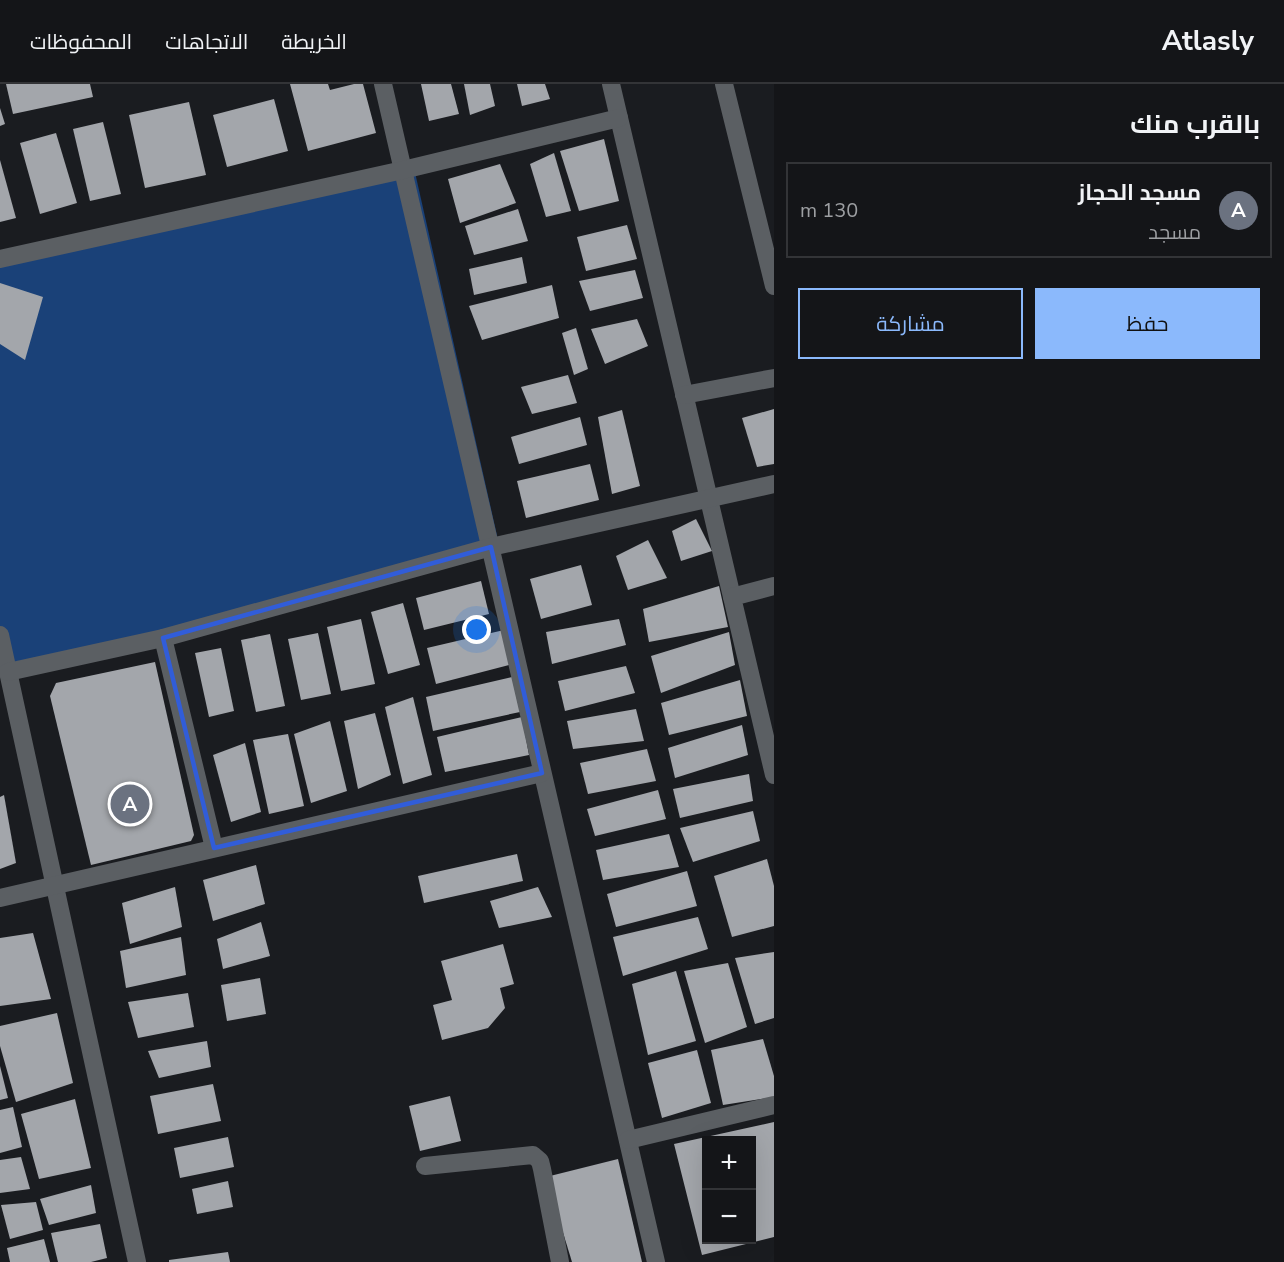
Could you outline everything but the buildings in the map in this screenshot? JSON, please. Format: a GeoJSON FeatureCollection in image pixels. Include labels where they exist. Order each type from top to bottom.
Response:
{"type":"FeatureCollection","features":[{"type":"Feature","properties":{"kind":"street"},"geometry":{"type":"LineString","coordinates":[[383,84],[656,1262]]}},
{"type":"Feature","properties":{"kind":"street"},"geometry":{"type":"LineString","coordinates":[[611,84],[774,775]]}},
{"type":"Feature","properties":{"kind":"street"},"geometry":{"type":"LineString","coordinates":[[724,84],[774,286]]}},
{"type":"Feature","properties":{"kind":"street"},"geometry":{"type":"LineString","coordinates":[[0,259],[403,170],[619,118]]}},
{"type":"Feature","properties":{"kind":"street"},"geometry":{"type":"LineString","coordinates":[[684,395],[774,378]]}},
{"type":"Feature","properties":{"kind":"street"},"geometry":{"type":"LineString","coordinates":[[8,672],[163,639],[491,547],[774,484]]}},
{"type":"Feature","properties":{"kind":"street"},"geometry":{"type":"LineString","coordinates":[[732,597],[774,586]]}},
{"type":"Feature","properties":{"kind":"street"},"geometry":{"type":"LineString","coordinates":[[0,635],[137,1262]]}},
{"type":"Feature","properties":{"kind":"street"},"geometry":{"type":"LineString","coordinates":[[163,639],[214,848]]}},
{"type":"Feature","properties":{"kind":"street"},"geometry":{"type":"LineString","coordinates":[[0,898],[542,773]]}},
{"type":"Feature","properties":{"kind":"street"},"geometry":{"type":"LineString","coordinates":[[628,1140],[774,1105]]}},
{"type":"Feature","properties":{"kind":"street"},"geometry":{"type":"LineString","coordinates":[[425,1166],[533,1155],[540,1161],[560,1262]]}},
{"type":"Feature","properties":{"kind":"highlighted area"},"geometry":{"type":"Polygon","coordinates":[[[491,547],[542,773],[214,848],[163,638],[491,547]]]}},
{"type":"Feature","properties":{"kind":"shaded area"},"geometry":{"type":"Polygon","coordinates":[[[414,168],[501,553],[10,670],[0,626],[0,260],[414,168]]]}},
{"type":"Feature","properties":{"kind":"place","name":"مسجد الحجاز"},"geometry":{"type":"Point","coordinates":[130,804]}}]}
